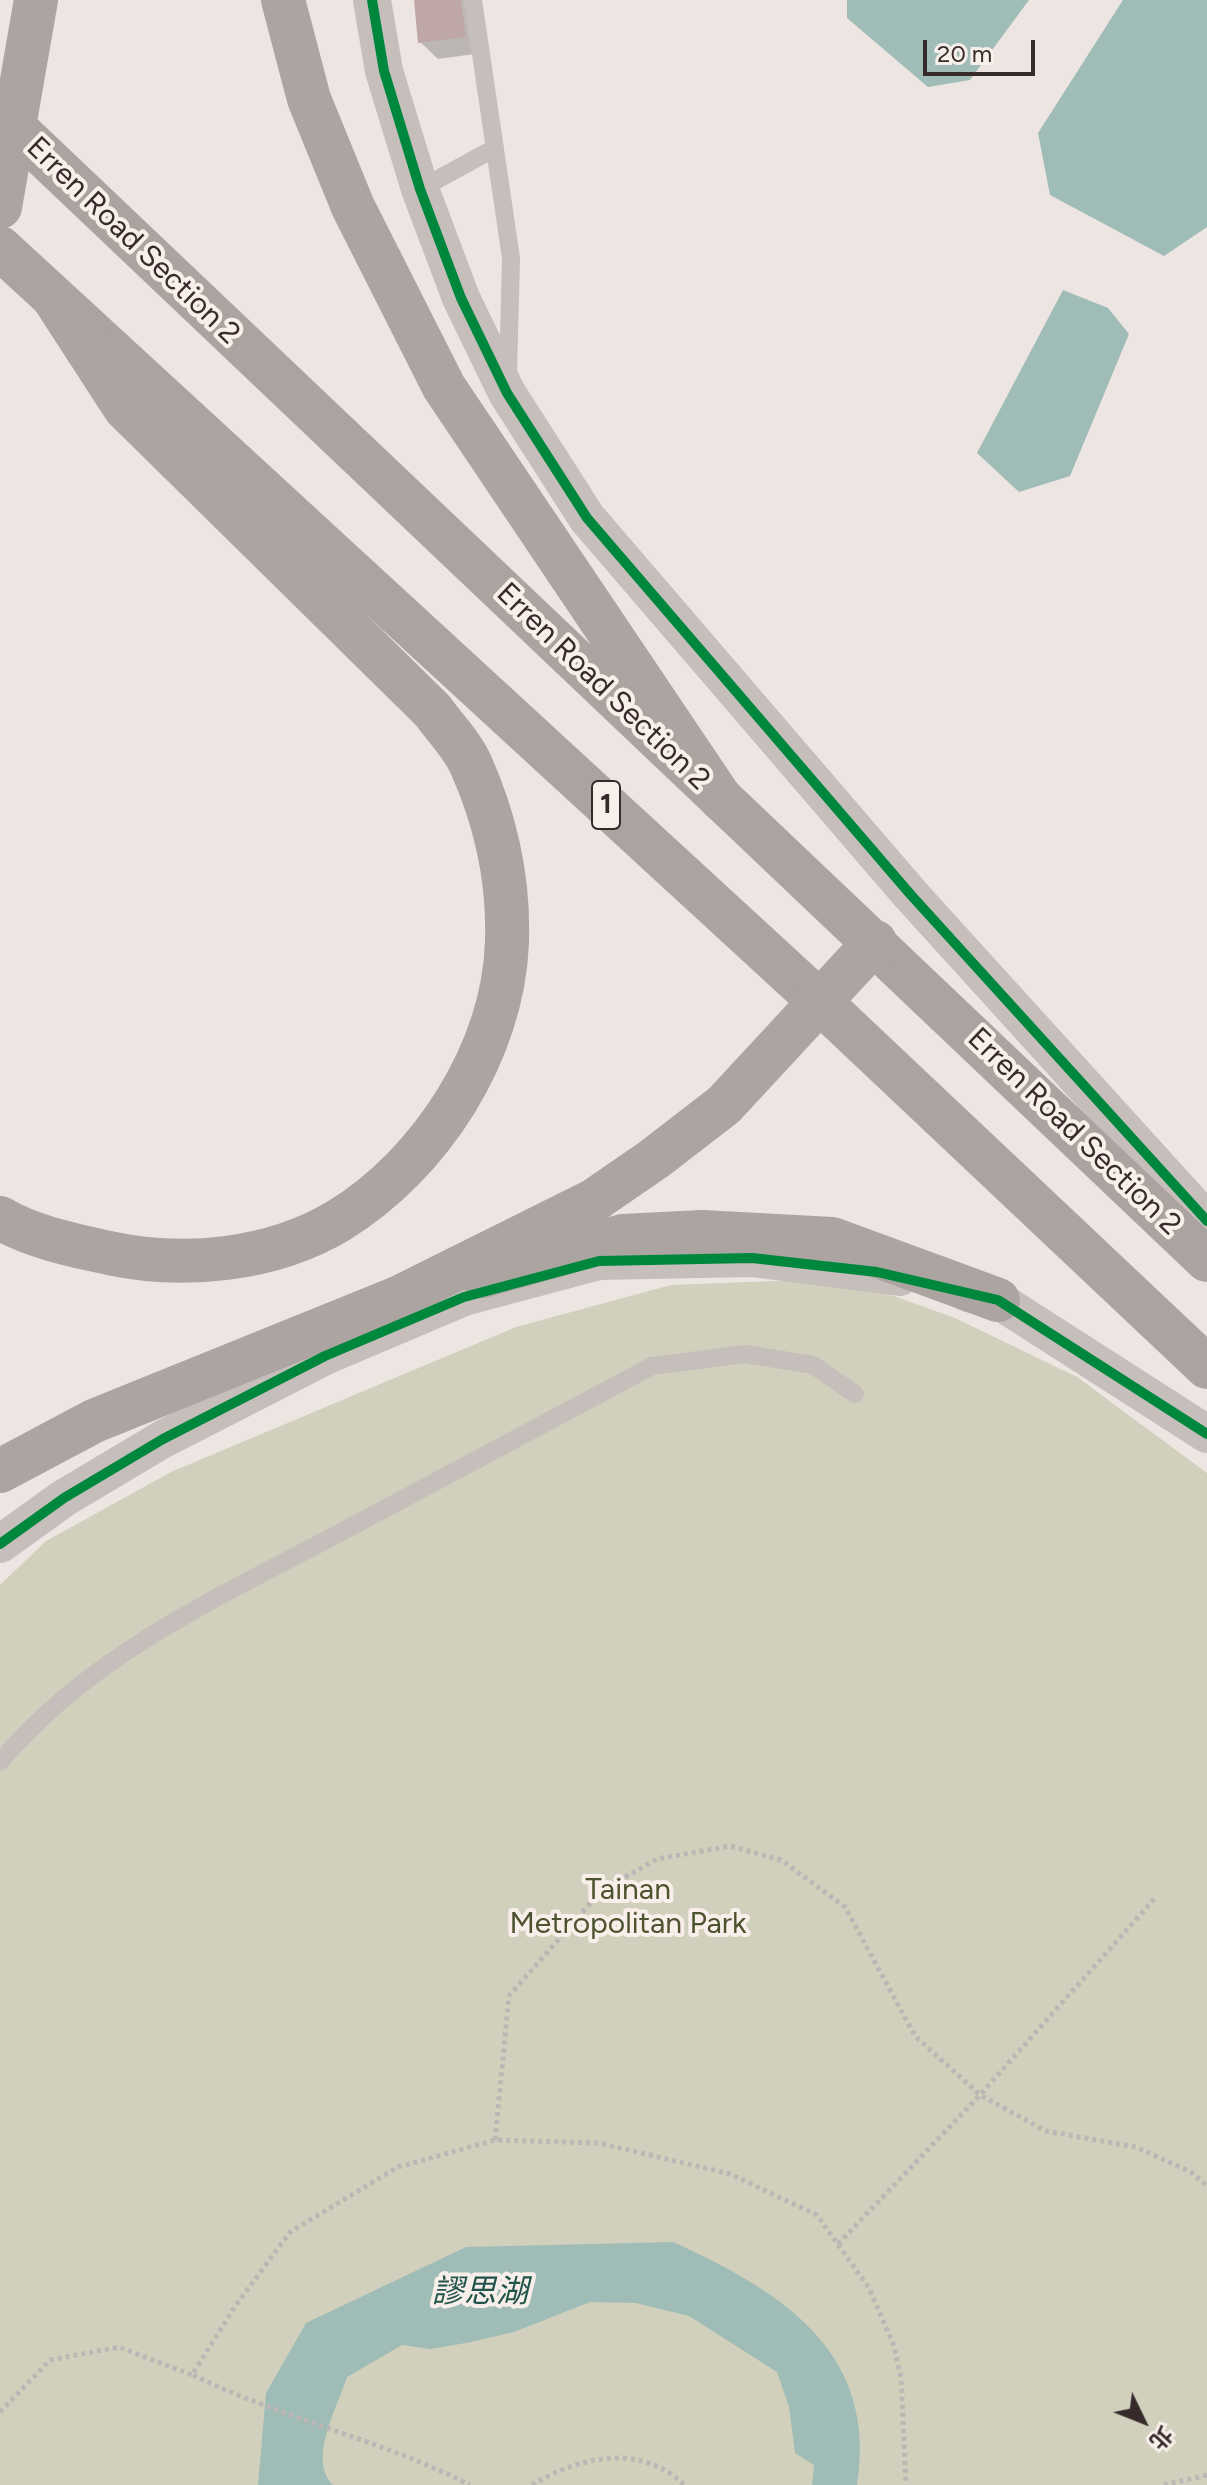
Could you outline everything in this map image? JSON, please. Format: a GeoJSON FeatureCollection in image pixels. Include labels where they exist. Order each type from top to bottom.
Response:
{"type":"FeatureCollection","features":[{"type":"Feature","properties":{"kind":"highway"},"geometry":{"type":"LineString","coordinates":[[0,207],[36,0]]}},
{"type":"Feature","properties":{"kind":"highway"},"geometry":{"type":"LineString","coordinates":[[283,0],[309,99],[353,207],[444,387],[721,799]]}},
{"type":"Feature","properties":{"kind":"highway"},"geometry":{"type":"LineString","coordinates":[[0,1218],[67,1244],[142,1260],[210,1262],[279,1245],[336,1222],[395,1178],[436,1131],[473,1072],[495,1013],[507,944],[505,877],[492,821],[470,762],[433,711],[125,408],[53,297]]}},
{"type":"Feature","properties":{"kind":"highway"},"geometry":{"type":"LineString","coordinates":[[0,1471],[94,1421],[398,1298],[593,1201],[724,1105],[875,942]]}},
{"type":"Feature","properties":{"kind":"highway"},"geometry":{"type":"LineString","coordinates":[[398,1298],[623,1236],[702,1232],[832,1239],[998,1300]]}},
{"type":"Feature","properties":{"kind":"main road","name":"Erren Road Section 2"},"geometry":{"type":"LineString","coordinates":[[0,114],[1207,1260]]}},
{"type":"Feature","properties":{"kind":"main road","name":"1"},"geometry":{"type":"LineString","coordinates":[[0,248],[819,1001],[1207,1367]]}},
{"type":"Feature","properties":{"kind":"street"},"geometry":{"type":"LineString","coordinates":[[372,0],[384,71],[420,189],[461,298],[507,393],[587,518],[911,895],[1207,1221]]}},
{"type":"Feature","properties":{"kind":"street"},"geometry":{"type":"LineString","coordinates":[[0,1544],[64,1498],[163,1439],[325,1356],[464,1297],[599,1261],[752,1258],[877,1272],[998,1300],[1207,1434]]}},
{"type":"Feature","properties":{"kind":"lane"},"geometry":{"type":"LineString","coordinates":[[473,0],[511,258],[507,393]]}},
{"type":"Feature","properties":{"kind":"lane"},"geometry":{"type":"LineString","coordinates":[[420,189],[495,148]]}},
{"type":"Feature","properties":{"kind":"lane"},"geometry":{"type":"LineString","coordinates":[[0,1762],[25,1732],[78,1685],[159,1629],[652,1366],[745,1354],[813,1365],[855,1394]]}},
{"type":"Feature","properties":{"kind":"path"},"geometry":{"type":"LineString","coordinates":[[495,2140],[509,1996],[601,1891],[657,1859],[730,1846],[781,1860],[845,1907],[915,2036],[980,2095],[1046,2131],[1136,2147],[1191,2172],[1207,2186]]}},
{"type":"Feature","properties":{"kind":"path"},"geometry":{"type":"LineString","coordinates":[[838,2244],[980,2095],[1156,1897]]}},
{"type":"Feature","properties":{"kind":"path"},"geometry":{"type":"LineString","coordinates":[[192,2375],[236,2305],[290,2232],[398,2167],[495,2140],[599,2143],[730,2174],[817,2215],[869,2288],[894,2346],[901,2378],[906,2485]]}},
{"type":"Feature","properties":{"kind":"path"},"geometry":{"type":"LineString","coordinates":[[0,2412],[50,2360],[119,2347],[192,2375],[245,2401],[439,2469],[470,2485]]}},
{"type":"Feature","properties":{"kind":"path"},"geometry":{"type":"LineString","coordinates":[[532,2485],[574,2463],[605,2456],[641,2461],[684,2485]]}},
{"type":"Feature","properties":{"kind":"path"},"geometry":{"type":"LineString","coordinates":[[1164,2485],[1207,2475]]}},
{"type":"Feature","properties":{"kind":"green space","name":"Tainan Metropolitan Park"},"geometry":{"type":"Polygon","coordinates":[[[800,1280],[877,1290],[955,1318],[1077,1377],[1207,1473],[1207,2485],[0,2485],[0,1585],[46,1541],[171,1472],[516,1327],[671,1285],[800,1280]]]}},
{"type":"Feature","properties":{"kind":"water"},"geometry":{"type":"Polygon","coordinates":[[[847,0],[1029,0],[970,80],[928,87],[847,18],[847,0]]]}},
{"type":"Feature","properties":{"kind":"water"},"geometry":{"type":"Polygon","coordinates":[[[1123,0],[1207,0],[1207,227],[1164,256],[1050,195],[1038,133],[1123,0]]]}},
{"type":"Feature","properties":{"kind":"water"},"geometry":{"type":"Polygon","coordinates":[[[1063,290],[1108,308],[1129,334],[1070,476],[1019,492],[977,453],[1063,290]]]}},
{"type":"Feature","properties":{"kind":"water","name":"謬思湖"},"geometry":{"type":"Polygon","coordinates":[[[673,2242],[750,2281],[813,2331],[836,2362],[852,2397],[860,2438],[857,2485],[812,2485],[814,2465],[795,2453],[789,2407],[777,2372],[689,2316],[636,2303],[590,2302],[514,2332],[466,2343],[430,2349],[402,2345],[347,2377],[324,2447],[323,2462],[333,2485],[258,2485],[266,2393],[306,2323],[466,2247],[673,2242]]]}},
{"type":"Feature","properties":{"kind":"building"},"geometry":{"type":"Polygon","coordinates":[[[414,0],[461,0],[466,37],[418,43],[414,0]]]}},
{"type":"Feature","properties":{"kind":"cycle path"},"geometry":{"type":"LineString","coordinates":[[372,0],[384,71],[420,189],[461,298],[507,393],[587,518],[911,895],[1207,1221]]}},
{"type":"Feature","properties":{"kind":"cycle path"},"geometry":{"type":"LineString","coordinates":[[0,1544],[64,1498],[163,1439],[325,1356],[464,1297],[599,1261],[752,1258],[877,1272],[998,1300],[1207,1434]]}}]}
